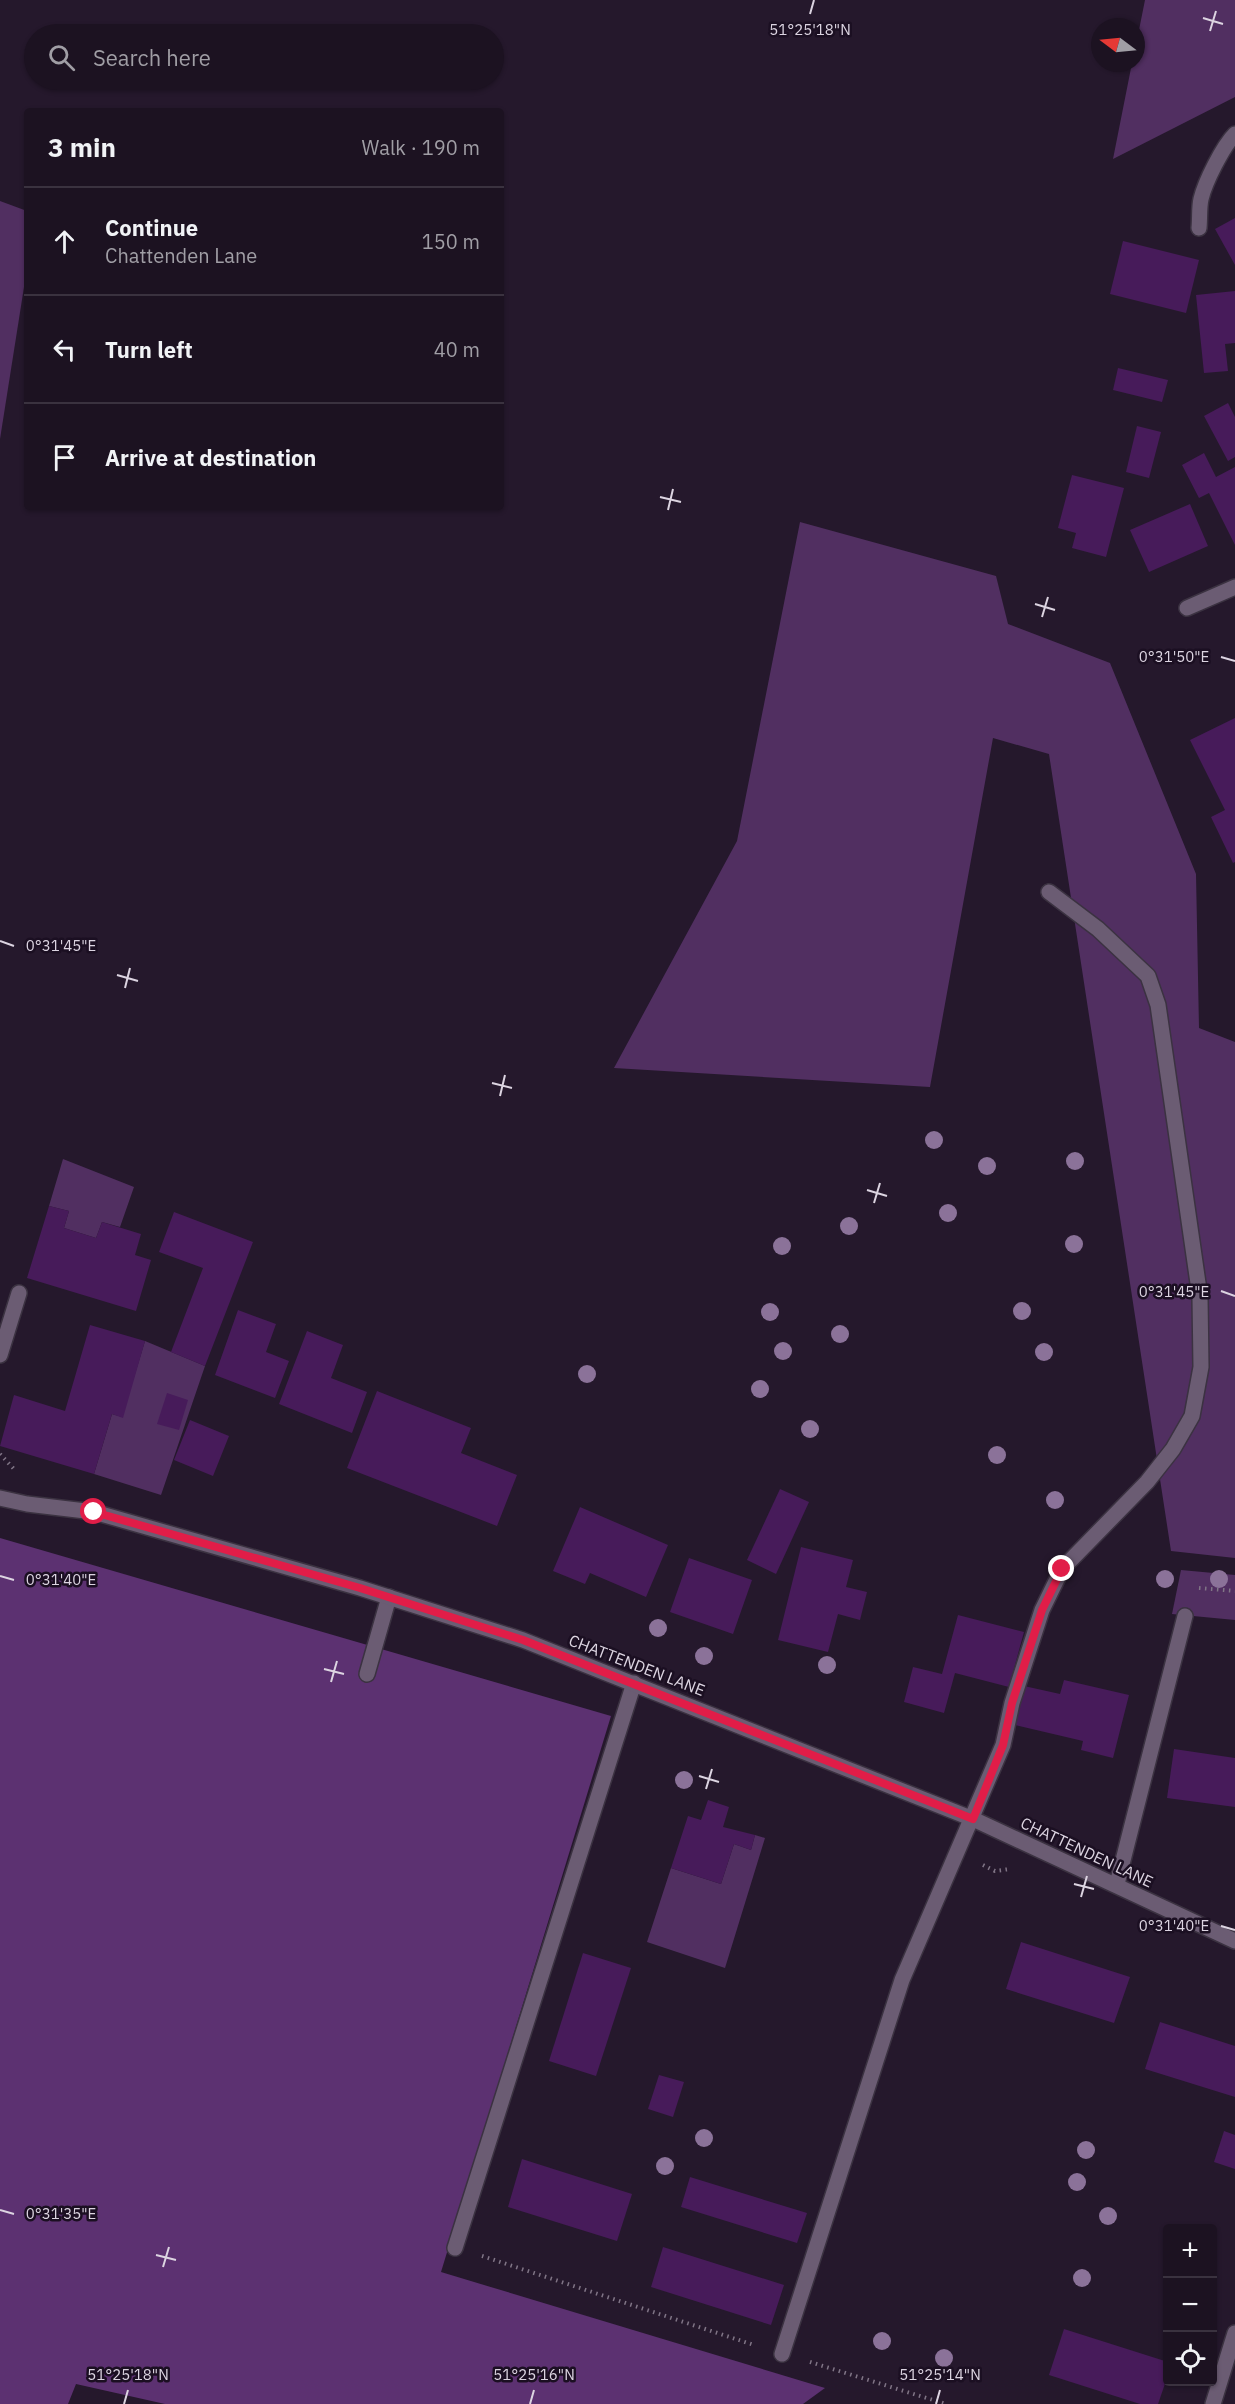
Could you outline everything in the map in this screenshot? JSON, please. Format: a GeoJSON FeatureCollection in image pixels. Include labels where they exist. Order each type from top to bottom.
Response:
{"type":"FeatureCollection","features":[{"type":"Feature","properties":{"kind":"street"},"geometry":{"type":"LineString","coordinates":[[1199,228],[1202,198],[1219,159],[1235,134]]}},
{"type":"Feature","properties":{"kind":"street"},"geometry":{"type":"LineString","coordinates":[[1187,608],[1235,587]]}},
{"type":"Feature","properties":{"kind":"street"},"geometry":{"type":"LineString","coordinates":[[782,2354],[902,1980],[1003,1745],[1012,1703],[1042,1610],[1062,1569],[1147,1482],[1173,1449],[1192,1416],[1201,1367],[1200,1297],[1158,1005],[1148,976],[1098,929],[1049,892]]}},
{"type":"Feature","properties":{"kind":"street"},"geometry":{"type":"LineString","coordinates":[[0,1355],[19,1293]]}},
{"type":"Feature","properties":{"kind":"street","name":"CHATTENDEN LANE"},"geometry":{"type":"LineString","coordinates":[[0,1498],[27,1504],[94,1512],[389,1598],[523,1640],[973,1819],[1117,1884],[1235,1941]]}},
{"type":"Feature","properties":{"kind":"street"},"geometry":{"type":"LineString","coordinates":[[367,1674],[389,1598]]}},
{"type":"Feature","properties":{"kind":"street"},"geometry":{"type":"LineString","coordinates":[[1117,1884],[1185,1616]]}},
{"type":"Feature","properties":{"kind":"street"},"geometry":{"type":"LineString","coordinates":[[455,2248],[634,1683]]}},
{"type":"Feature","properties":{"kind":"street"},"geometry":{"type":"LineString","coordinates":[[1213,2404],[1235,2332]]}},
{"type":"Feature","properties":{"kind":"path"},"geometry":{"type":"LineString","coordinates":[[455,2248],[782,2354],[946,2404]]}},
{"type":"Feature","properties":{"kind":"shaded area"},"geometry":{"type":"Polygon","coordinates":[[[1145,0],[1235,0],[1235,97],[1113,159],[1130,72],[1145,72],[1145,18],[1141,18],[1145,0]]]}},
{"type":"Feature","properties":{"kind":"shaded area"},"geometry":{"type":"Polygon","coordinates":[[[0,201],[24,210],[24,287],[0,439],[0,201]]]}},
{"type":"Feature","properties":{"kind":"shaded area"},"geometry":{"type":"Polygon","coordinates":[[[800,522],[996,576],[1008,624],[1110,663],[1196,874],[1199,1028],[1235,1042],[1235,1558],[1171,1551],[1049,754],[993,738],[930,1087],[614,1068],[737,841],[800,522]]]}},
{"type":"Feature","properties":{"kind":"shaded area"},"geometry":{"type":"Polygon","coordinates":[[[63,1159],[134,1187],[120,1227],[102,1222],[96,1238],[64,1228],[69,1211],[49,1206],[63,1159]]]}},
{"type":"Feature","properties":{"kind":"shaded area"},"geometry":{"type":"Polygon","coordinates":[[[145,1341],[205,1366],[161,1495],[94,1474],[112,1414],[122,1417],[145,1341]]]}},
{"type":"Feature","properties":{"kind":"shaded area"},"geometry":{"type":"Polygon","coordinates":[[[0,1538],[611,1716],[441,2272],[825,2388],[803,2404],[165,2404],[76,2384],[68,2404],[0,2404],[0,1538]]]}},
{"type":"Feature","properties":{"kind":"shaded area"},"geometry":{"type":"Polygon","coordinates":[[[1181,1570],[1235,1575],[1235,1620],[1172,1614],[1181,1570]]]}},
{"type":"Feature","properties":{"kind":"shaded area"},"geometry":{"type":"Polygon","coordinates":[[[755,1835],[765,1838],[725,1968],[647,1942],[671,1868],[721,1884],[734,1844],[751,1850],[755,1835]]]}},
{"type":"Feature","properties":{"kind":"building"},"geometry":{"type":"Polygon","coordinates":[[[1235,218],[1235,265],[1215,229],[1235,218]]]}},
{"type":"Feature","properties":{"kind":"building"},"geometry":{"type":"Polygon","coordinates":[[[1123,241],[1199,260],[1186,313],[1110,294],[1123,241]]]}},
{"type":"Feature","properties":{"kind":"building"},"geometry":{"type":"Polygon","coordinates":[[[1235,291],[1235,343],[1225,344],[1228,371],[1204,373],[1196,295],[1235,291]]]}},
{"type":"Feature","properties":{"kind":"building"},"geometry":{"type":"Polygon","coordinates":[[[1118,368],[1168,380],[1162,402],[1113,390],[1118,368]]]}},
{"type":"Feature","properties":{"kind":"building"},"geometry":{"type":"Polygon","coordinates":[[[1228,403],[1235,417],[1235,457],[1228,461],[1204,416],[1228,403]]]}},
{"type":"Feature","properties":{"kind":"building"},"geometry":{"type":"Polygon","coordinates":[[[1137,426],[1161,432],[1149,478],[1126,472],[1137,426]]]}},
{"type":"Feature","properties":{"kind":"building"},"geometry":{"type":"Polygon","coordinates":[[[1204,453],[1216,477],[1235,467],[1235,545],[1209,493],[1199,498],[1182,465],[1204,453]]]}},
{"type":"Feature","properties":{"kind":"building"},"geometry":{"type":"Polygon","coordinates":[[[1072,475],[1124,488],[1106,557],[1072,548],[1076,533],[1058,528],[1072,475]]]}},
{"type":"Feature","properties":{"kind":"building"},"geometry":{"type":"Polygon","coordinates":[[[1190,504],[1208,546],[1149,572],[1130,530],[1190,504]]]}},
{"type":"Feature","properties":{"kind":"building"},"geometry":{"type":"Polygon","coordinates":[[[1235,718],[1235,862],[1233,863],[1211,817],[1225,810],[1190,740],[1235,718]]]}},
{"type":"Feature","properties":{"kind":"building"},"geometry":{"type":"Polygon","coordinates":[[[49,1206],[69,1211],[64,1228],[96,1238],[102,1222],[141,1234],[135,1255],[151,1260],[136,1311],[27,1278],[49,1206]]]}},
{"type":"Feature","properties":{"kind":"building"},"geometry":{"type":"Polygon","coordinates":[[[174,1212],[253,1242],[205,1366],[171,1352],[203,1268],[159,1252],[174,1212]]]}},
{"type":"Feature","properties":{"kind":"building"},"geometry":{"type":"Polygon","coordinates":[[[238,1310],[276,1324],[266,1352],[289,1361],[275,1398],[215,1375],[238,1310]]]}},
{"type":"Feature","properties":{"kind":"building"},"geometry":{"type":"Polygon","coordinates":[[[90,1325],[145,1341],[123,1418],[112,1414],[94,1474],[0,1446],[14,1395],[65,1411],[90,1325]]]}},
{"type":"Feature","properties":{"kind":"building"},"geometry":{"type":"Polygon","coordinates":[[[307,1331],[343,1345],[331,1378],[367,1392],[352,1433],[279,1404],[307,1331]]]}},
{"type":"Feature","properties":{"kind":"building"},"geometry":{"type":"Polygon","coordinates":[[[377,1391],[471,1428],[461,1453],[517,1475],[497,1526],[347,1468],[377,1391]]]}},
{"type":"Feature","properties":{"kind":"building"},"geometry":{"type":"Polygon","coordinates":[[[167,1393],[188,1400],[179,1430],[157,1424],[167,1393]]]}},
{"type":"Feature","properties":{"kind":"building"},"geometry":{"type":"Polygon","coordinates":[[[190,1420],[229,1436],[213,1476],[174,1460],[190,1420]]]}},
{"type":"Feature","properties":{"kind":"building"},"geometry":{"type":"Polygon","coordinates":[[[780,1489],[809,1502],[776,1574],[747,1560],[780,1489]]]}},
{"type":"Feature","properties":{"kind":"building"},"geometry":{"type":"Polygon","coordinates":[[[580,1507],[668,1545],[646,1597],[590,1573],[585,1584],[553,1571],[580,1507]]]}},
{"type":"Feature","properties":{"kind":"building"},"geometry":{"type":"Polygon","coordinates":[[[801,1547],[853,1560],[846,1587],[867,1592],[860,1620],[838,1614],[828,1652],[778,1640],[801,1547]]]}},
{"type":"Feature","properties":{"kind":"building"},"geometry":{"type":"Polygon","coordinates":[[[689,1558],[752,1580],[733,1634],[670,1612],[689,1558]]]}},
{"type":"Feature","properties":{"kind":"building"},"geometry":{"type":"Polygon","coordinates":[[[958,1615],[1024,1632],[1009,1687],[955,1673],[944,1713],[904,1702],[913,1667],[942,1674],[958,1615]]]}},
{"type":"Feature","properties":{"kind":"building"},"geometry":{"type":"Polygon","coordinates":[[[1064,1680],[1129,1695],[1113,1758],[1081,1750],[1083,1741],[1015,1725],[1024,1686],[1060,1694],[1064,1680]]]}},
{"type":"Feature","properties":{"kind":"building"},"geometry":{"type":"Polygon","coordinates":[[[1174,1749],[1235,1758],[1235,1807],[1167,1798],[1174,1749]]]}},
{"type":"Feature","properties":{"kind":"building"},"geometry":{"type":"Polygon","coordinates":[[[708,1800],[729,1807],[723,1827],[755,1835],[751,1850],[734,1844],[721,1884],[671,1868],[688,1816],[701,1820],[708,1800]]]}},
{"type":"Feature","properties":{"kind":"building"},"geometry":{"type":"Polygon","coordinates":[[[1021,1942],[1130,1977],[1114,2023],[1006,1989],[1021,1942]]]}},
{"type":"Feature","properties":{"kind":"building"},"geometry":{"type":"Polygon","coordinates":[[[583,1953],[631,1968],[596,2076],[549,2061],[583,1953]]]}},
{"type":"Feature","properties":{"kind":"building"},"geometry":{"type":"Polygon","coordinates":[[[1160,2022],[1235,2046],[1235,2097],[1145,2069],[1160,2022]]]}},
{"type":"Feature","properties":{"kind":"building"},"geometry":{"type":"Polygon","coordinates":[[[659,2075],[684,2082],[673,2117],[648,2109],[659,2075]]]}},
{"type":"Feature","properties":{"kind":"building"},"geometry":{"type":"Polygon","coordinates":[[[1224,2131],[1235,2135],[1235,2169],[1214,2162],[1224,2131]]]}},
{"type":"Feature","properties":{"kind":"building"},"geometry":{"type":"Polygon","coordinates":[[[522,2159],[632,2194],[617,2241],[508,2207],[522,2159]]]}},
{"type":"Feature","properties":{"kind":"building"},"geometry":{"type":"Polygon","coordinates":[[[690,2177],[807,2213],[797,2243],[681,2207],[690,2177]]]}},
{"type":"Feature","properties":{"kind":"building"},"geometry":{"type":"Polygon","coordinates":[[[663,2247],[784,2285],[771,2325],[651,2287],[663,2247]]]}},
{"type":"Feature","properties":{"kind":"building"},"geometry":{"type":"Polygon","coordinates":[[[1064,2329],[1163,2360],[1164,2386],[1158,2404],[1140,2404],[1049,2375],[1064,2329]]]}},
{"type":"Feature","properties":{"kind":"route"},"geometry":{"type":"LineString","coordinates":[[94,1512],[360,1588],[523,1640],[973,1819],[1003,1745],[1012,1703],[1042,1610],[1062,1569]]}}]}
